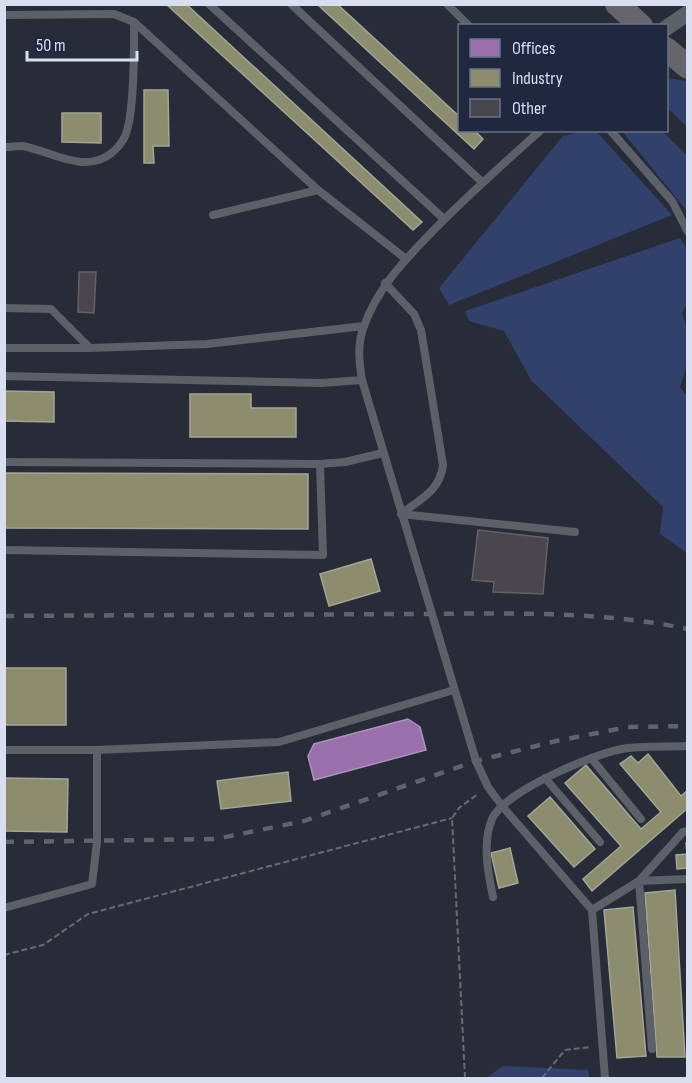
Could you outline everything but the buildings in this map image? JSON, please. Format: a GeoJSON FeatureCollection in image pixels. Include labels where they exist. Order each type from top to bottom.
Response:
{"type":"FeatureCollection","features":[{"type":"Feature","properties":{"kind":"street"},"geometry":{"type":"LineString","coordinates":[[617,4],[639,24]]}},
{"type":"Feature","properties":{"kind":"street"},"geometry":{"type":"LineString","coordinates":[[668,27],[687,13]]}},
{"type":"Feature","properties":{"kind":"street"},"geometry":{"type":"LineString","coordinates":[[668,51],[687,67]]}},
{"type":"Feature","properties":{"kind":"lane"},"geometry":{"type":"LineString","coordinates":[[209,4],[444,219]]}},
{"type":"Feature","properties":{"kind":"lane"},"geometry":{"type":"LineString","coordinates":[[291,4],[482,182]]}},
{"type":"Feature","properties":{"kind":"lane"},"geometry":{"type":"LineString","coordinates":[[447,4],[467,24]]}},
{"type":"Feature","properties":{"kind":"lane"},"geometry":{"type":"LineString","coordinates":[[4,15],[114,14],[134,22],[318,190],[406,259]]}},
{"type":"Feature","properties":{"kind":"lane"},"geometry":{"type":"LineString","coordinates":[[4,147],[23,146],[58,158],[81,162],[98,161],[112,154],[125,138],[132,102],[134,22]]}},
{"type":"Feature","properties":{"kind":"lane"},"geometry":{"type":"LineString","coordinates":[[539,132],[444,219],[385,283],[363,326],[359,344],[362,380],[476,761],[488,786],[502,806],[592,910],[605,1078]]}},
{"type":"Feature","properties":{"kind":"lane"},"geometry":{"type":"LineString","coordinates":[[612,132],[672,201],[687,232]]}},
{"type":"Feature","properties":{"kind":"lane"},"geometry":{"type":"LineString","coordinates":[[213,215],[318,190]]}},
{"type":"Feature","properties":{"kind":"lane"},"geometry":{"type":"LineString","coordinates":[[385,283],[414,314],[421,330],[443,465],[441,478],[434,489],[401,514]]}},
{"type":"Feature","properties":{"kind":"lane"},"geometry":{"type":"LineString","coordinates":[[4,308],[51,309],[90,348]]}},
{"type":"Feature","properties":{"kind":"lane"},"geometry":{"type":"LineString","coordinates":[[4,348],[207,344],[363,326]]}},
{"type":"Feature","properties":{"kind":"lane"},"geometry":{"type":"LineString","coordinates":[[4,376],[321,383],[362,380]]}},
{"type":"Feature","properties":{"kind":"lane"},"geometry":{"type":"LineString","coordinates":[[4,462],[320,464],[345,462],[383,453]]}},
{"type":"Feature","properties":{"kind":"lane"},"geometry":{"type":"LineString","coordinates":[[4,550],[323,555],[320,464]]}},
{"type":"Feature","properties":{"kind":"lane"},"geometry":{"type":"LineString","coordinates":[[401,514],[575,532]]}},
{"type":"Feature","properties":{"kind":"lane"},"geometry":{"type":"LineString","coordinates":[[4,750],[97,750],[279,742],[454,690]]}},
{"type":"Feature","properties":{"kind":"lane"},"geometry":{"type":"LineString","coordinates":[[493,897],[488,876],[488,831],[492,817],[502,806],[545,778],[591,758],[626,748],[687,746]]}},
{"type":"Feature","properties":{"kind":"lane"},"geometry":{"type":"LineString","coordinates":[[4,908],[92,884],[97,842],[97,750]]}},
{"type":"Feature","properties":{"kind":"lane"},"geometry":{"type":"LineString","coordinates":[[591,758],[640,819]]}},
{"type":"Feature","properties":{"kind":"lane"},"geometry":{"type":"LineString","coordinates":[[545,778],[600,842]]}},
{"type":"Feature","properties":{"kind":"lane"},"geometry":{"type":"LineString","coordinates":[[592,910],[639,881],[686,830]]}},
{"type":"Feature","properties":{"kind":"lane"},"geometry":{"type":"LineString","coordinates":[[639,881],[687,879]]}},
{"type":"Feature","properties":{"kind":"lane"},"geometry":{"type":"LineString","coordinates":[[639,881],[652,1048]]}},
{"type":"Feature","properties":{"kind":"path"},"geometry":{"type":"LineString","coordinates":[[465,1078],[452,818],[459,808],[488,786]]}},
{"type":"Feature","properties":{"kind":"path"},"geometry":{"type":"LineString","coordinates":[[4,955],[43,945],[88,914],[452,818]]}},
{"type":"Feature","properties":{"kind":"path"},"geometry":{"type":"LineString","coordinates":[[542,1078],[565,1050],[601,1045]]}},
{"type":"Feature","properties":{"kind":"shaded area"},"geometry":{"type":"Polygon","coordinates":[[[668,78],[687,81],[687,127],[668,108],[668,78]]]}},
{"type":"Feature","properties":{"kind":"shaded area"},"geometry":{"type":"Polygon","coordinates":[[[597,132],[672,215],[449,305],[439,288],[563,136],[597,132]]]}},
{"type":"Feature","properties":{"kind":"shaded area"},"geometry":{"type":"Polygon","coordinates":[[[623,132],[663,132],[687,155],[687,211],[623,132]]]}},
{"type":"Feature","properties":{"kind":"shaded area"},"geometry":{"type":"Polygon","coordinates":[[[680,238],[688,251],[687,303],[682,313],[687,331],[688,350],[686,369],[680,387],[688,397],[687,553],[660,534],[663,507],[531,380],[504,331],[469,321],[465,311],[680,238]]]}},
{"type":"Feature","properties":{"kind":"shaded area"},"geometry":{"type":"Polygon","coordinates":[[[503,1066],[588,1070],[589,1078],[486,1078],[503,1066]]]}},
{"type":"Feature","properties":{"kind":"railway"},"geometry":{"type":"LineString","coordinates":[[4,616],[542,614],[616,618],[688,629]]}},
{"type":"Feature","properties":{"kind":"railway"},"geometry":{"type":"LineString","coordinates":[[4,842],[216,839],[304,821],[476,761],[556,741],[628,727],[688,726]]}}]}
